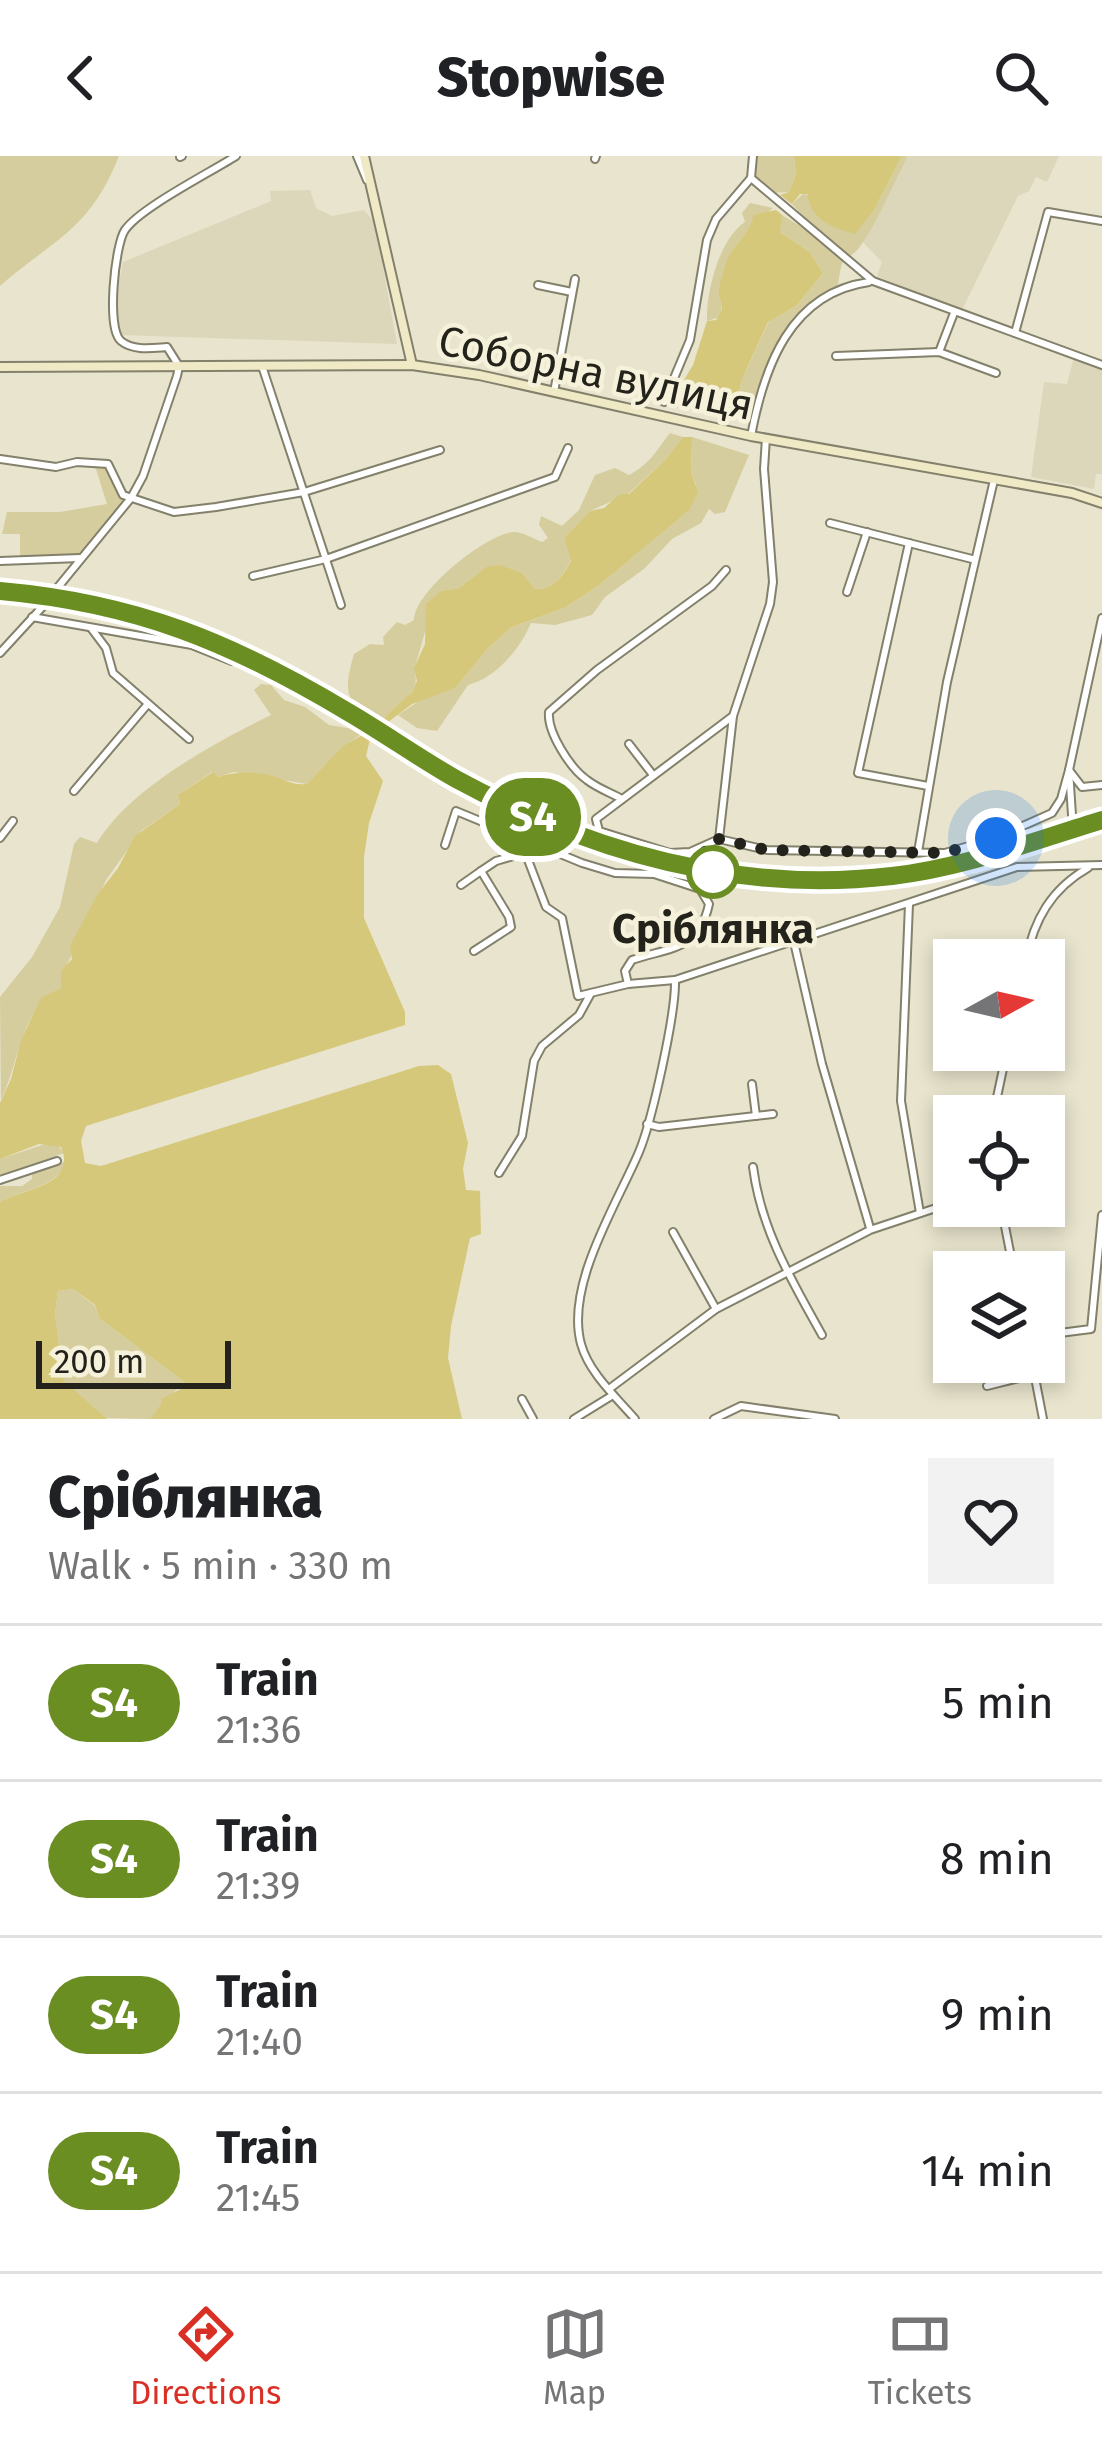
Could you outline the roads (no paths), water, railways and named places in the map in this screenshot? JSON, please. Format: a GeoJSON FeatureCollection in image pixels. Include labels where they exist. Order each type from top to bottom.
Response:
{"type":"FeatureCollection","features":[{"type":"Feature","properties":{"kind":"main road"},"geometry":{"type":"LineString","coordinates":[[360,156],[375,196],[412,365]]}},
{"type":"Feature","properties":{"kind":"main road","name":"Соборна вулиця"},"geometry":{"type":"LineString","coordinates":[[0,367],[412,365],[1102,503]]}},
{"type":"Feature","properties":{"kind":"street"},"geometry":{"type":"LineString","coordinates":[[54,592],[131,498],[179,366],[167,347],[137,348],[121,341],[113,330],[112,298],[122,236],[145,213],[236,156]]}},
{"type":"Feature","properties":{"kind":"street"},"geometry":{"type":"LineString","coordinates":[[664,402],[690,340],[707,240],[716,219],[751,178],[753,156]]}},
{"type":"Feature","properties":{"kind":"street"},"geometry":{"type":"LineString","coordinates":[[751,178],[873,281],[1102,365]]}},
{"type":"Feature","properties":{"kind":"street"},"geometry":{"type":"LineString","coordinates":[[1015,333],[1048,212],[1102,221]]}},
{"type":"Feature","properties":{"kind":"street"},"geometry":{"type":"LineString","coordinates":[[554,392],[574,279]]}},
{"type":"Feature","properties":{"kind":"street"},"geometry":{"type":"LineString","coordinates":[[751,436],[764,376],[794,322],[842,288],[873,281]]}},
{"type":"Feature","properties":{"kind":"street"},"geometry":{"type":"LineString","coordinates":[[538,285],[572,292]]}},
{"type":"Feature","properties":{"kind":"street"},"geometry":{"type":"LineString","coordinates":[[939,352],[954,313]]}},
{"type":"Feature","properties":{"kind":"street"},"geometry":{"type":"LineString","coordinates":[[836,356],[939,352],[996,373]]}},
{"type":"Feature","properties":{"kind":"street"},"geometry":{"type":"LineString","coordinates":[[262,366],[341,604]]}},
{"type":"Feature","properties":{"kind":"street"},"geometry":{"type":"LineString","coordinates":[[719,839],[733,716],[770,604],[766,438]]}},
{"type":"Feature","properties":{"kind":"street"},"geometry":{"type":"LineString","coordinates":[[253,576],[326,559],[555,477],[568,448]]}},
{"type":"Feature","properties":{"kind":"street"},"geometry":{"type":"LineString","coordinates":[[0,459],[56,467],[96,460],[108,464],[120,493],[174,512],[304,492],[440,451]]}},
{"type":"Feature","properties":{"kind":"street"},"geometry":{"type":"LineString","coordinates":[[142,476],[141,494],[149,506]]}},
{"type":"Feature","properties":{"kind":"street"},"geometry":{"type":"LineString","coordinates":[[918,852],[973,559],[994,480]]}},
{"type":"Feature","properties":{"kind":"street"},"geometry":{"type":"LineString","coordinates":[[830,523],[973,559]]}},
{"type":"Feature","properties":{"kind":"street"},"geometry":{"type":"LineString","coordinates":[[847,592],[867,532]]}},
{"type":"Feature","properties":{"kind":"street"},"geometry":{"type":"LineString","coordinates":[[909,543],[857,773],[928,786]]}},
{"type":"Feature","properties":{"kind":"street"},"geometry":{"type":"LineString","coordinates":[[0,561],[80,558]]}},
{"type":"Feature","properties":{"kind":"street"},"geometry":{"type":"LineString","coordinates":[[622,799],[586,780],[574,767],[548,722],[549,712],[597,670],[712,586],[726,570]]}},
{"type":"Feature","properties":{"kind":"street"},"geometry":{"type":"LineString","coordinates":[[0,653],[46,603]]}},
{"type":"Feature","properties":{"kind":"street"},"geometry":{"type":"LineString","coordinates":[[32,617],[192,645],[232,661]]}},
{"type":"Feature","properties":{"kind":"street"},"geometry":{"type":"LineString","coordinates":[[733,716],[596,819],[599,831],[670,853],[690,852],[719,839],[767,850],[945,853],[996,838],[1052,813],[1069,770],[1102,618]]}},
{"type":"Feature","properties":{"kind":"street"},"geometry":{"type":"LineString","coordinates":[[88,625],[106,647],[113,673],[189,739]]}},
{"type":"Feature","properties":{"kind":"street"},"geometry":{"type":"LineString","coordinates":[[74,790],[147,704]]}},
{"type":"Feature","properties":{"kind":"street"},"geometry":{"type":"LineString","coordinates":[[629,744],[653,775]]}},
{"type":"Feature","properties":{"kind":"street"},"geometry":{"type":"LineString","coordinates":[[1069,770],[1082,787],[1102,785]]}},
{"type":"Feature","properties":{"kind":"street"},"geometry":{"type":"LineString","coordinates":[[1069,770],[1072,815]]}},
{"type":"Feature","properties":{"kind":"street"},"geometry":{"type":"LineString","coordinates":[[445,844],[456,811],[615,873],[664,877],[706,895],[709,904],[698,935],[676,948],[632,960],[625,971],[628,984]]}},
{"type":"Feature","properties":{"kind":"street"},"geometry":{"type":"LineString","coordinates":[[0,838],[14,821]]}},
{"type":"Feature","properties":{"kind":"street"},"geometry":{"type":"LineString","coordinates":[[461,885],[496,861],[541,848]]}},
{"type":"Feature","properties":{"kind":"street"},"geometry":{"type":"LineString","coordinates":[[525,852],[546,907],[562,918],[578,996],[628,984],[675,980],[1017,867],[1102,865]]}},
{"type":"Feature","properties":{"kind":"street"},"geometry":{"type":"LineString","coordinates":[[1032,939],[1040,911],[1091,866]]}},
{"type":"Feature","properties":{"kind":"street"},"geometry":{"type":"LineString","coordinates":[[474,951],[511,927],[482,871]]}},
{"type":"Feature","properties":{"kind":"street"},"geometry":{"type":"LineString","coordinates":[[909,904],[901,1101],[920,1213]]}},
{"type":"Feature","properties":{"kind":"street"},"geometry":{"type":"LineString","coordinates":[[794,942],[822,1064],[870,1229]]}},
{"type":"Feature","properties":{"kind":"street"},"geometry":{"type":"LineString","coordinates":[[635,1419],[583,1349],[581,1301],[603,1224],[647,1124],[675,980]]}},
{"type":"Feature","properties":{"kind":"street"},"geometry":{"type":"LineString","coordinates":[[499,1173],[522,1136],[534,1061],[542,1046],[579,1015],[591,993]]}},
{"type":"Feature","properties":{"kind":"street"},"geometry":{"type":"LineString","coordinates":[[752,1084],[756,1117]]}},
{"type":"Feature","properties":{"kind":"street"},"geometry":{"type":"LineString","coordinates":[[647,1124],[772,1114]]}},
{"type":"Feature","properties":{"kind":"street"},"geometry":{"type":"LineString","coordinates":[[0,1180],[57,1161]]}},
{"type":"Feature","properties":{"kind":"street"},"geometry":{"type":"LineString","coordinates":[[753,1168],[764,1223],[822,1335]]}},
{"type":"Feature","properties":{"kind":"street"},"geometry":{"type":"LineString","coordinates":[[574,1419],[716,1309],[870,1229],[933,1209]]}},
{"type":"Feature","properties":{"kind":"street"},"geometry":{"type":"LineString","coordinates":[[1065,1332],[1091,1329],[1102,1215]]}},
{"type":"Feature","properties":{"kind":"street"},"geometry":{"type":"LineString","coordinates":[[673,1232],[716,1309]]}},
{"type":"Feature","properties":{"kind":"street"},"geometry":{"type":"LineString","coordinates":[[987,1386],[999,1383]]}},
{"type":"Feature","properties":{"kind":"street"},"geometry":{"type":"LineString","coordinates":[[1037,1383],[1043,1419]]}},
{"type":"Feature","properties":{"kind":"street"},"geometry":{"type":"LineString","coordinates":[[522,1399],[532,1419]]}},
{"type":"Feature","properties":{"kind":"street"},"geometry":{"type":"LineString","coordinates":[[714,1419],[742,1406],[835,1419]]}},
{"type":"Feature","properties":{"kind":"railway"},"geometry":{"type":"LineString","coordinates":[[0,591],[95,605],[222,646],[305,687],[507,805],[612,847],[666,862],[778,879],[892,876],[972,861],[1102,820]]}},
{"type":"Feature","properties":{"kind":"train","name":"S4"},"geometry":{"type":"LineString","coordinates":[[0,591],[73,598],[145,615],[216,642],[344,709],[457,779],[543,821],[659,862],[699,871],[796,881],[893,876],[968,861],[1102,820]]}},
{"type":"Feature","properties":{"kind":"place","name":"Сріблянка"},"geometry":{"type":"Point","coordinates":[713,872]}}]}
